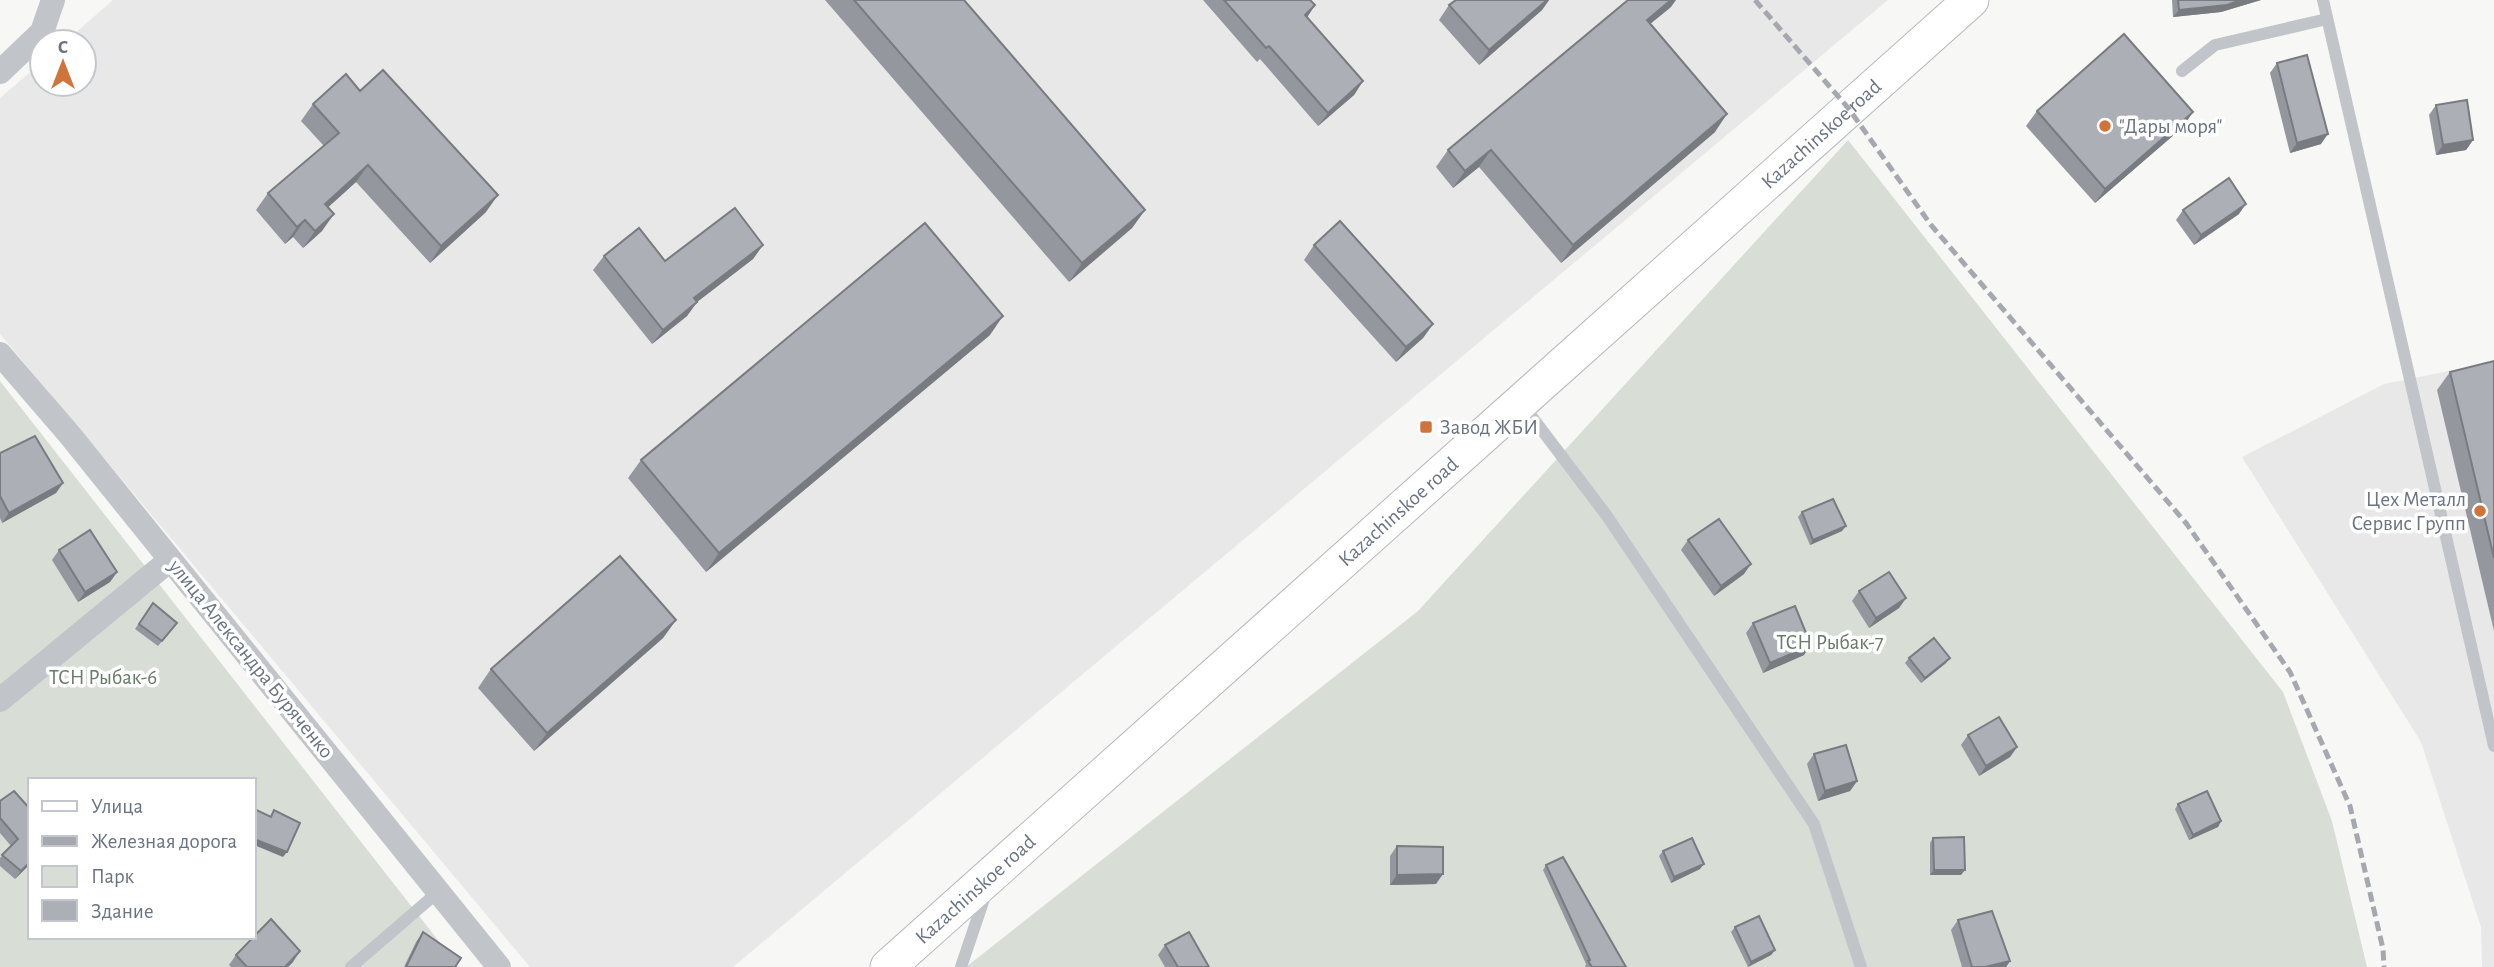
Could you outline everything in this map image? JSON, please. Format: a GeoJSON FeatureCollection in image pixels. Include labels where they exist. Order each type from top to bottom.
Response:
{"type":"FeatureCollection","features":[{"type":"Feature","properties":{"kind":"main road","name":"Kazachinskoe road"},"geometry":{"type":"LineString","coordinates":[[888,967],[1971,0]]}},
{"type":"Feature","properties":{"kind":"street"},"geometry":{"type":"LineString","coordinates":[[0,72],[42,32],[52,0]]}},
{"type":"Feature","properties":{"kind":"street","name":"улица Александра Буряченко"},"geometry":{"type":"LineString","coordinates":[[0,354],[499,967]]}},
{"type":"Feature","properties":{"kind":"street"},"geometry":{"type":"LineString","coordinates":[[0,700],[170,560]]}},
{"type":"Feature","properties":{"kind":"lane"},"geometry":{"type":"LineString","coordinates":[[2323,0],[2494,746]]}},
{"type":"Feature","properties":{"kind":"lane"},"geometry":{"type":"LineString","coordinates":[[2182,71],[2214,45],[2328,19]]}},
{"type":"Feature","properties":{"kind":"lane"},"geometry":{"type":"LineString","coordinates":[[1521,402],[1607,516],[1814,824],[1861,967]]}},
{"type":"Feature","properties":{"kind":"lane"},"geometry":{"type":"LineString","coordinates":[[961,967],[992,876]]}},
{"type":"Feature","properties":{"kind":"lane"},"geometry":{"type":"LineString","coordinates":[[351,967],[439,892]]}},
{"type":"Feature","properties":{"kind":"shaded area"},"geometry":{"type":"Polygon","coordinates":[[[113,0],[1888,0],[733,967],[530,967],[0,334],[0,98],[28,74],[28,98],[98,98],[98,28],[81,28],[113,0]]]}},
{"type":"Feature","properties":{"kind":"shaded area"},"geometry":{"type":"Polygon","coordinates":[[[2494,362],[2494,967],[2482,967],[2481,927],[2421,742],[2242,457],[2384,384],[2494,362]]]}},
{"type":"Feature","properties":{"kind":"green space","name":"ТСН Рыбак-7"},"geometry":{"type":"Polygon","coordinates":[[[1848,140],[2283,692],[2332,821],[2367,967],[966,967],[1418,611],[1848,140]]]}},
{"type":"Feature","properties":{"kind":"green space","name":"ТСН Рыбак-6"},"geometry":{"type":"Polygon","coordinates":[[[0,381],[459,967],[0,967],[0,381]]]}},
{"type":"Feature","properties":{"kind":"building"},"geometry":{"type":"Polygon","coordinates":[[[854,0],[964,0],[1145,210],[1082,263],[854,0]]]}},
{"type":"Feature","properties":{"kind":"building"},"geometry":{"type":"Polygon","coordinates":[[[1224,0],[1310,0],[1315,5],[1305,15],[1363,81],[1328,113],[1224,0]]]}},
{"type":"Feature","properties":{"kind":"building"},"geometry":{"type":"Polygon","coordinates":[[[1456,0],[1547,0],[1489,50],[1449,5],[1456,0]]]}},
{"type":"Feature","properties":{"kind":"building"},"geometry":{"type":"Polygon","coordinates":[[[1628,0],[1671,0],[1647,20],[1727,114],[1573,245],[1491,150],[1465,171],[1448,150],[1628,0]]]}},
{"type":"Feature","properties":{"kind":"building"},"geometry":{"type":"Polygon","coordinates":[[[2178,0],[2241,0],[2227,5],[2179,10],[2178,0]]]}},
{"type":"Feature","properties":{"kind":"building","name":"\"Дары моря\""},"geometry":{"type":"Polygon","coordinates":[[[2124,34],[2193,112],[2105,189],[2037,111],[2124,34]]]}},
{"type":"Feature","properties":{"kind":"building"},"geometry":{"type":"Polygon","coordinates":[[[2307,55],[2328,134],[2297,143],[2277,63],[2307,55]]]}},
{"type":"Feature","properties":{"kind":"building"},"geometry":{"type":"Polygon","coordinates":[[[383,70],[498,195],[441,246],[368,165],[325,204],[334,214],[315,231],[305,220],[297,227],[268,193],[339,133],[313,104],[346,74],[360,91],[383,70]]]}},
{"type":"Feature","properties":{"kind":"building"},"geometry":{"type":"Polygon","coordinates":[[[2467,100],[2473,140],[2443,145],[2436,105],[2467,100]]]}},
{"type":"Feature","properties":{"kind":"building"},"geometry":{"type":"Polygon","coordinates":[[[2229,178],[2246,204],[2201,235],[2183,210],[2229,178]]]}},
{"type":"Feature","properties":{"kind":"building"},"geometry":{"type":"Polygon","coordinates":[[[735,208],[763,245],[694,298],[697,302],[663,330],[604,256],[639,228],[665,261],[735,208]]]}},
{"type":"Feature","properties":{"kind":"building"},"geometry":{"type":"Polygon","coordinates":[[[1340,221],[1433,324],[1406,347],[1314,245],[1340,221]]]}},
{"type":"Feature","properties":{"kind":"building"},"geometry":{"type":"Polygon","coordinates":[[[925,223],[1003,316],[719,553],[641,460],[925,223]]]}},
{"type":"Feature","properties":{"kind":"building"},"geometry":{"type":"Polygon","coordinates":[[[2494,361],[2494,558],[2450,372],[2494,361]]]}},
{"type":"Feature","properties":{"kind":"building"},"geometry":{"type":"Polygon","coordinates":[[[35,436],[63,483],[9,513],[0,496],[0,453],[35,436]]]}},
{"type":"Feature","properties":{"kind":"building"},"geometry":{"type":"Polygon","coordinates":[[[1833,499],[1846,526],[1813,540],[1802,512],[1833,499]]]}},
{"type":"Feature","properties":{"kind":"building"},"geometry":{"type":"Polygon","coordinates":[[[1719,519],[1751,564],[1721,586],[1688,540],[1719,519]]]}},
{"type":"Feature","properties":{"kind":"building"},"geometry":{"type":"Polygon","coordinates":[[[90,530],[117,572],[85,592],[59,550],[90,530]]]}},
{"type":"Feature","properties":{"kind":"building"},"geometry":{"type":"Polygon","coordinates":[[[620,556],[676,620],[547,733],[491,669],[620,556]]]}},
{"type":"Feature","properties":{"kind":"building"},"geometry":{"type":"Polygon","coordinates":[[[1889,572],[1906,598],[1876,618],[1859,591],[1889,572]]]}},
{"type":"Feature","properties":{"kind":"building"},"geometry":{"type":"Polygon","coordinates":[[[153,603],[177,623],[162,641],[139,624],[153,603]]]}},
{"type":"Feature","properties":{"kind":"building"},"geometry":{"type":"Polygon","coordinates":[[[1795,606],[1811,645],[1770,663],[1753,623],[1795,606]]]}},
{"type":"Feature","properties":{"kind":"building"},"geometry":{"type":"Polygon","coordinates":[[[1934,638],[1950,658],[1925,678],[1909,658],[1934,638]]]}},
{"type":"Feature","properties":{"kind":"building"},"geometry":{"type":"Polygon","coordinates":[[[1999,717],[2017,747],[1986,766],[1968,735],[1999,717]]]}},
{"type":"Feature","properties":{"kind":"building"},"geometry":{"type":"Polygon","coordinates":[[[1846,745],[1857,781],[1825,791],[1814,754],[1846,745]]]}},
{"type":"Feature","properties":{"kind":"building"},"geometry":{"type":"Polygon","coordinates":[[[14,791],[28,807],[28,864],[21,871],[2,855],[18,839],[0,818],[0,801],[14,791]]]}},
{"type":"Feature","properties":{"kind":"building"},"geometry":{"type":"Polygon","coordinates":[[[2207,791],[2221,821],[2193,835],[2178,804],[2207,791]]]}},
{"type":"Feature","properties":{"kind":"building"},"geometry":{"type":"Polygon","coordinates":[[[256,810],[271,817],[274,810],[300,823],[287,852],[256,840],[256,810]]]}},
{"type":"Feature","properties":{"kind":"building"},"geometry":{"type":"Polygon","coordinates":[[[1964,837],[1965,870],[1934,870],[1933,838],[1964,837]]]}},
{"type":"Feature","properties":{"kind":"building"},"geometry":{"type":"Polygon","coordinates":[[[1692,838],[1704,864],[1674,877],[1663,851],[1692,838]]]}},
{"type":"Feature","properties":{"kind":"building"},"geometry":{"type":"Polygon","coordinates":[[[1397,846],[1443,847],[1443,874],[1397,875],[1397,846]]]}},
{"type":"Feature","properties":{"kind":"building"},"geometry":{"type":"Polygon","coordinates":[[[1563,857],[1626,967],[1592,967],[1588,961],[1590,960],[1546,865],[1563,857]]]}},
{"type":"Feature","properties":{"kind":"building"},"geometry":{"type":"Polygon","coordinates":[[[1992,911],[2010,961],[1972,967],[1958,920],[1992,911]]]}},
{"type":"Feature","properties":{"kind":"building"},"geometry":{"type":"Polygon","coordinates":[[[1759,916],[1775,950],[1751,962],[1735,927],[1759,916]]]}},
{"type":"Feature","properties":{"kind":"building"},"geometry":{"type":"Polygon","coordinates":[[[271,919],[300,951],[285,967],[247,967],[236,955],[252,939],[256,939],[256,934],[271,919]]]}},
{"type":"Feature","properties":{"kind":"building"},"geometry":{"type":"Polygon","coordinates":[[[423,932],[461,958],[455,967],[406,967],[423,932]]]}},
{"type":"Feature","properties":{"kind":"building"},"geometry":{"type":"Polygon","coordinates":[[[1189,932],[1209,967],[1178,967],[1165,945],[1189,932]]]}},
{"type":"Feature","properties":{"kind":"railway"},"geometry":{"type":"LineString","coordinates":[[1755,0],[1849,109],[1931,225],[2186,523],[2290,672],[2350,806],[2383,949],[2384,967]]}},
{"type":"Feature","properties":{"kind":"place","name":"\"Дары моря\""},"geometry":{"type":"Point","coordinates":[2105,126]}},
{"type":"Feature","properties":{"kind":"place","name":"Завод ЖБИ"},"geometry":{"type":"Point","coordinates":[1426,427]}},
{"type":"Feature","properties":{"kind":"place","name":"Цех Металл Сервис Групп"},"geometry":{"type":"Point","coordinates":[2480,511]}}]}
